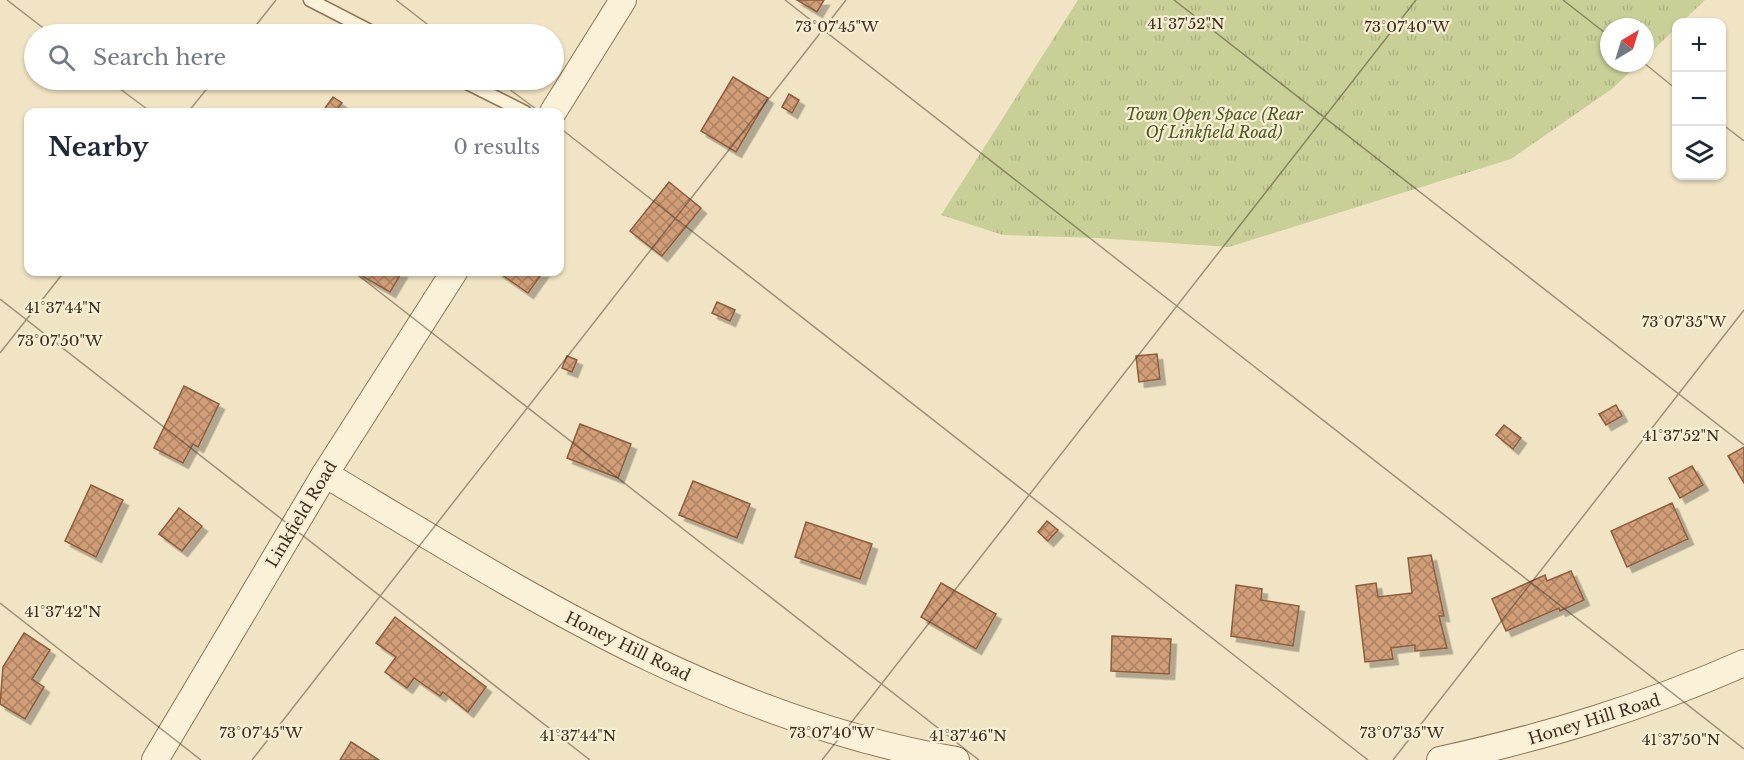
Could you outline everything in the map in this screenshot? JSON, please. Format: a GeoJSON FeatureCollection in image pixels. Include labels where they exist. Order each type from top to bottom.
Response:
{"type":"FeatureCollection","features":[{"type":"Feature","properties":{"kind":"street"},"geometry":{"type":"LineString","coordinates":[[556,108],[623,0]]}},
{"type":"Feature","properties":{"kind":"street","name":"Linkfield Road"},"geometry":{"type":"LineString","coordinates":[[155,760],[325,474],[451,276]]}},
{"type":"Feature","properties":{"kind":"street","name":"Honey Hill Road"},"geometry":{"type":"LineString","coordinates":[[325,474],[550,609],[627,648],[770,711],[898,750],[956,760]]}},
{"type":"Feature","properties":{"kind":"street","name":"Honey Hill Road"},"geometry":{"type":"LineString","coordinates":[[1440,760],[1533,739],[1615,715],[1744,663]]}},
{"type":"Feature","properties":{"kind":"lane"},"geometry":{"type":"LineString","coordinates":[[310,0],[357,24]]}},
{"type":"Feature","properties":{"kind":"lane"},"geometry":{"type":"LineString","coordinates":[[481,90],[517,108]]}},
{"type":"Feature","properties":{"kind":"green space","name":"Town Open Space (Rear Of Linkfield Road)"},"geometry":{"type":"Polygon","coordinates":[[[1078,0],[1705,0],[1686,18],[1672,18],[1672,32],[1654,49],[1654,18],[1600,18],[1600,72],[1630,72],[1613,88],[1511,159],[1229,247],[1096,238],[1003,235],[941,215],[1078,0]]]}},
{"type":"Feature","properties":{"kind":"building"},"geometry":{"type":"Polygon","coordinates":[[[797,0],[824,0],[817,12],[797,0]]]}},
{"type":"Feature","properties":{"kind":"building"},"geometry":{"type":"Polygon","coordinates":[[[733,77],[768,98],[736,152],[701,131],[733,77]]]}},
{"type":"Feature","properties":{"kind":"building"},"geometry":{"type":"Polygon","coordinates":[[[789,94],[799,100],[792,113],[782,107],[789,94]]]}},
{"type":"Feature","properties":{"kind":"building"},"geometry":{"type":"Polygon","coordinates":[[[333,97],[342,103],[338,108],[325,108],[333,97]]]}},
{"type":"Feature","properties":{"kind":"building"},"geometry":{"type":"Polygon","coordinates":[[[669,182],[701,208],[662,256],[630,231],[669,182]]]}},
{"type":"Feature","properties":{"kind":"building"},"geometry":{"type":"Polygon","coordinates":[[[362,276],[400,276],[390,292],[362,276]]]}},
{"type":"Feature","properties":{"kind":"building"},"geometry":{"type":"Polygon","coordinates":[[[504,276],[540,276],[528,293],[504,276]]]}},
{"type":"Feature","properties":{"kind":"building"},"geometry":{"type":"Polygon","coordinates":[[[717,302],[735,310],[730,321],[712,313],[717,302]]]}},
{"type":"Feature","properties":{"kind":"building"},"geometry":{"type":"Polygon","coordinates":[[[1157,354],[1160,379],[1139,382],[1136,356],[1157,354]]]}},
{"type":"Feature","properties":{"kind":"building"},"geometry":{"type":"Polygon","coordinates":[[[567,356],[577,360],[572,372],[562,368],[567,356]]]}},
{"type":"Feature","properties":{"kind":"building"},"geometry":{"type":"Polygon","coordinates":[[[184,386],[219,404],[198,447],[193,444],[183,463],[154,448],[184,386]]]}},
{"type":"Feature","properties":{"kind":"building"},"geometry":{"type":"Polygon","coordinates":[[[1616,405],[1622,416],[1606,425],[1599,414],[1616,405]]]}},
{"type":"Feature","properties":{"kind":"building"},"geometry":{"type":"Polygon","coordinates":[[[580,424],[631,444],[618,478],[567,458],[580,424]]]}},
{"type":"Feature","properties":{"kind":"building"},"geometry":{"type":"Polygon","coordinates":[[[1504,425],[1521,438],[1513,449],[1496,435],[1504,425]]]}},
{"type":"Feature","properties":{"kind":"building"},"geometry":{"type":"Polygon","coordinates":[[[1744,447],[1744,483],[1728,456],[1744,447]]]}},
{"type":"Feature","properties":{"kind":"building"},"geometry":{"type":"Polygon","coordinates":[[[1692,466],[1703,485],[1680,498],[1669,478],[1692,466]]]}},
{"type":"Feature","properties":{"kind":"building"},"geometry":{"type":"Polygon","coordinates":[[[693,481],[750,504],[737,538],[679,515],[693,481]]]}},
{"type":"Feature","properties":{"kind":"building"},"geometry":{"type":"Polygon","coordinates":[[[91,485],[123,500],[96,557],[65,541],[91,485]]]}},
{"type":"Feature","properties":{"kind":"building"},"geometry":{"type":"Polygon","coordinates":[[[1672,503],[1688,539],[1627,567],[1611,531],[1672,503]]]}},
{"type":"Feature","properties":{"kind":"building"},"geometry":{"type":"Polygon","coordinates":[[[179,508],[202,526],[182,551],[159,534],[179,508]]]}},
{"type":"Feature","properties":{"kind":"building"},"geometry":{"type":"Polygon","coordinates":[[[1047,521],[1058,530],[1048,541],[1038,532],[1047,521]]]}},
{"type":"Feature","properties":{"kind":"building"},"geometry":{"type":"Polygon","coordinates":[[[806,522],[872,544],[860,579],[795,557],[806,522]]]}},
{"type":"Feature","properties":{"kind":"building"},"geometry":{"type":"Polygon","coordinates":[[[1431,555],[1444,616],[1439,616],[1447,648],[1415,651],[1415,645],[1391,648],[1393,659],[1365,662],[1356,586],[1376,583],[1378,597],[1412,593],[1408,558],[1431,555]]]}},
{"type":"Feature","properties":{"kind":"building"},"geometry":{"type":"Polygon","coordinates":[[[1571,571],[1584,600],[1506,631],[1492,599],[1545,575],[1547,581],[1571,571]]]}},
{"type":"Feature","properties":{"kind":"building"},"geometry":{"type":"Polygon","coordinates":[[[941,583],[996,614],[976,649],[921,617],[941,583]]]}},
{"type":"Feature","properties":{"kind":"building"},"geometry":{"type":"Polygon","coordinates":[[[1236,585],[1262,589],[1261,600],[1299,606],[1293,646],[1231,636],[1236,585]]]}},
{"type":"Feature","properties":{"kind":"building"},"geometry":{"type":"Polygon","coordinates":[[[395,617],[486,687],[468,712],[443,692],[440,696],[414,678],[407,688],[385,672],[396,657],[376,643],[395,617]]]}},
{"type":"Feature","properties":{"kind":"building"},"geometry":{"type":"Polygon","coordinates":[[[24,633],[50,650],[32,679],[44,687],[25,719],[0,704],[3,667],[24,633]]]}},
{"type":"Feature","properties":{"kind":"building"},"geometry":{"type":"Polygon","coordinates":[[[1112,636],[1171,639],[1169,674],[1111,671],[1112,636]]]}},
{"type":"Feature","properties":{"kind":"building"},"geometry":{"type":"Polygon","coordinates":[[[351,742],[379,760],[340,760],[351,742]]]}}]}
